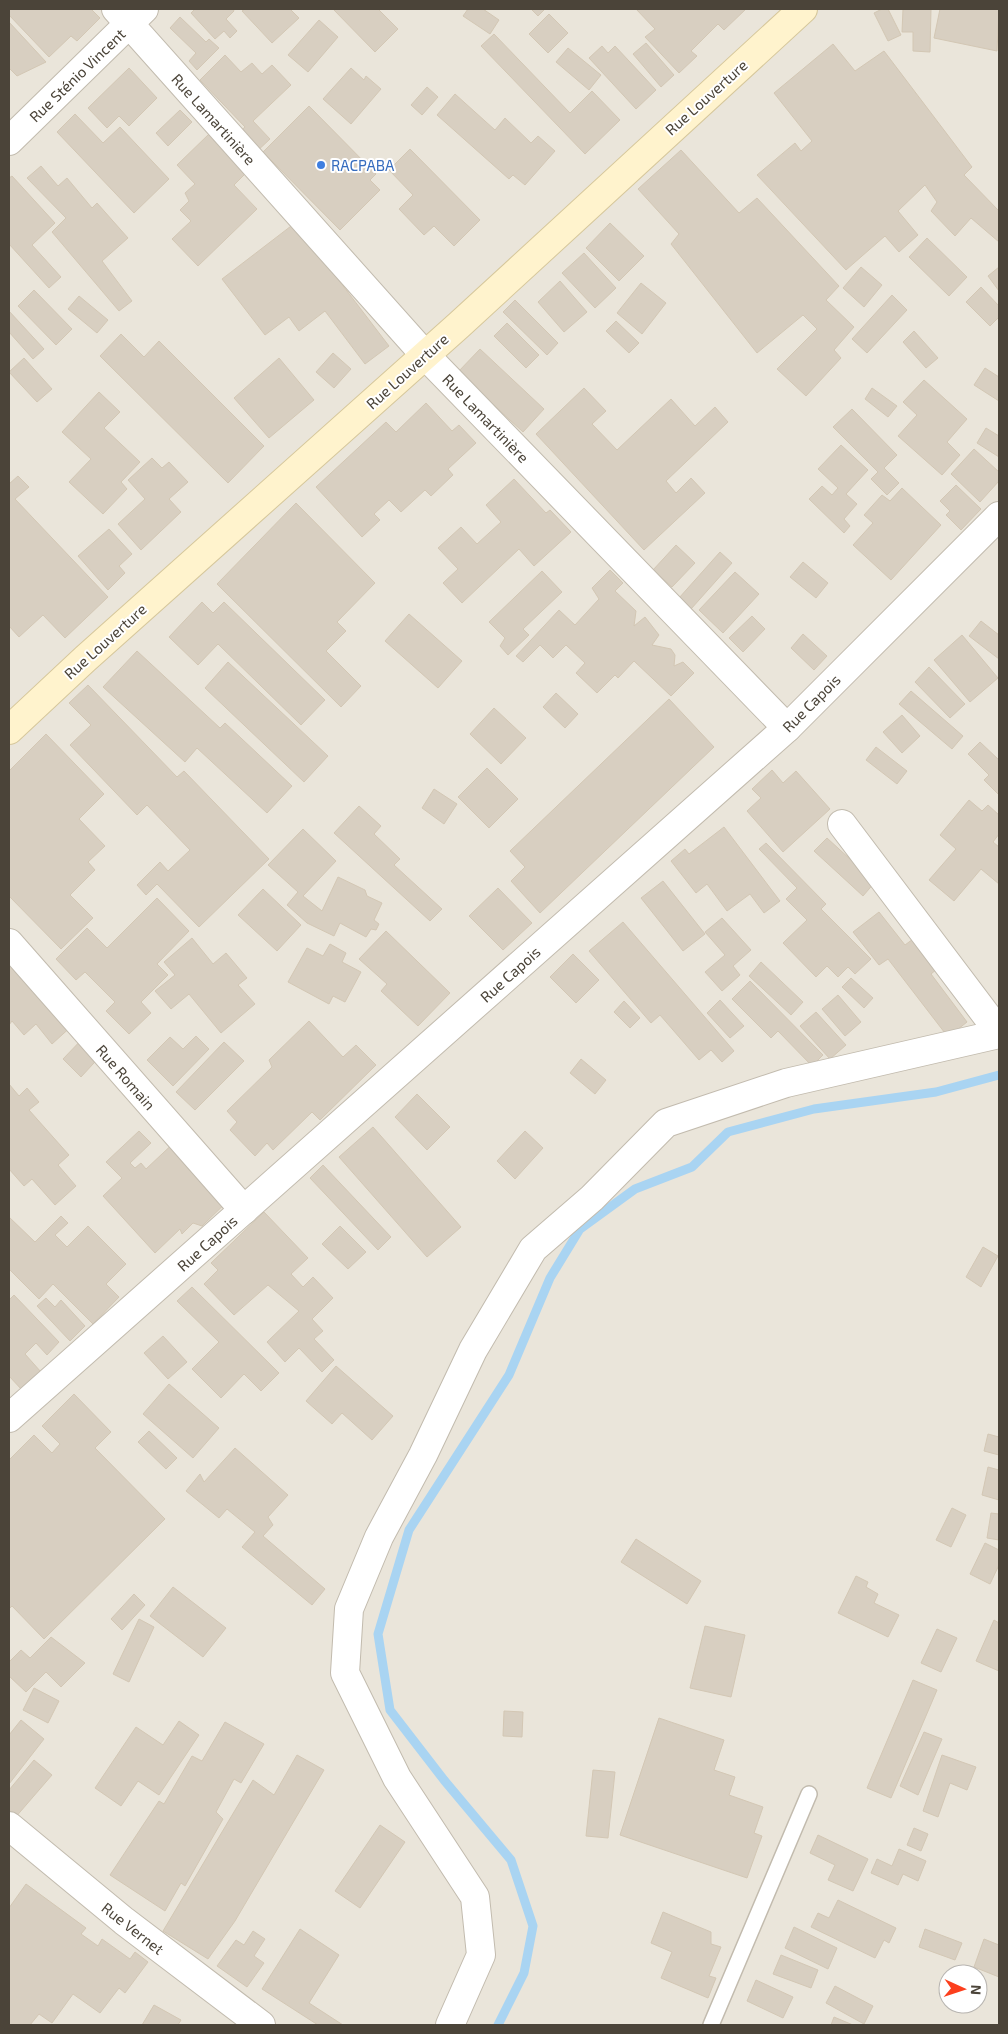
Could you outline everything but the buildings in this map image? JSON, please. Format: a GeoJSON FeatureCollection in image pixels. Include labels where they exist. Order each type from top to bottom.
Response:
{"type":"FeatureCollection","features":[{"type":"Feature","properties":{"kind":"main road","name":"Rue Louverture"},"geometry":{"type":"LineString","coordinates":[[9,730],[85,659],[425,355],[803,9]]}},
{"type":"Feature","properties":{"kind":"street","name":"Rue Lamartinière"},"geometry":{"type":"LineString","coordinates":[[130,14],[425,355],[787,728]]}},
{"type":"Feature","properties":{"kind":"street","name":"Rue Sténio Vincent"},"geometry":{"type":"LineString","coordinates":[[9,141],[130,14]]}},
{"type":"Feature","properties":{"kind":"street","name":"Rue Capois"},"geometry":{"type":"LineString","coordinates":[[9,1418],[787,728],[999,516]]}},
{"type":"Feature","properties":{"kind":"street"},"geometry":{"type":"LineString","coordinates":[[450,2025],[481,1955],[475,1897],[396,1778],[345,1673],[349,1609],[379,1537],[423,1456],[473,1350],[533,1249],[592,1198],[666,1123],[786,1082],[999,1033],[842,824]]}},
{"type":"Feature","properties":{"kind":"street","name":"Rue Romain"},"geometry":{"type":"LineString","coordinates":[[9,943],[244,1210]]}},
{"type":"Feature","properties":{"kind":"street","name":"Rue Vernet"},"geometry":{"type":"LineString","coordinates":[[9,1826],[124,1921],[261,2025]]}},
{"type":"Feature","properties":{"kind":"lane"},"geometry":{"type":"LineString","coordinates":[[711,2025],[808,1794]]}},
{"type":"Feature","properties":{"kind":"shaded area"},"geometry":{"type":"Polygon","coordinates":[[[9,9],[999,9],[999,2025],[9,2025],[9,9]]]}},
{"type":"Feature","properties":{"kind":"waterway"},"geometry":{"type":"LineString","coordinates":[[498,2025],[524,1973],[533,1926],[511,1860],[444,1780],[390,1710],[378,1634],[409,1530],[509,1375],[550,1278],[580,1229],[635,1189],[692,1167],[728,1132],[814,1109],[936,1092],[999,1075]]}},
{"type":"Feature","properties":{"kind":"place","name":"RACPABA"},"geometry":{"type":"Point","coordinates":[321,165]}}]}
